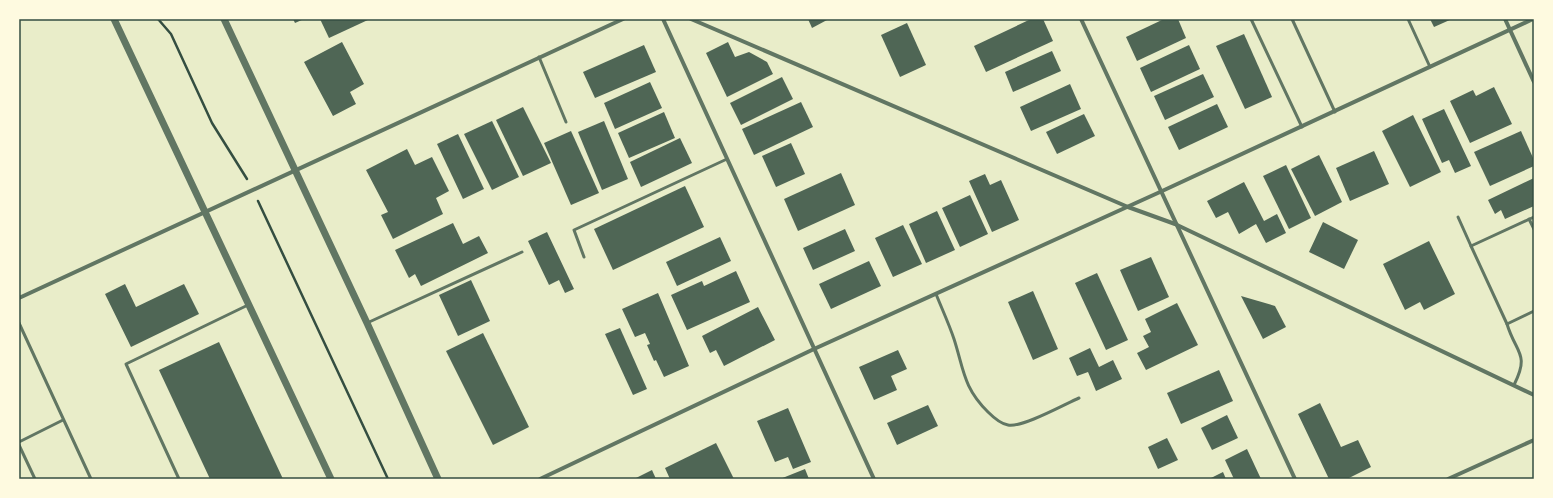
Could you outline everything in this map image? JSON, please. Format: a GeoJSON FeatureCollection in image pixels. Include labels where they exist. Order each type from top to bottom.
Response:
{"type":"FeatureCollection","features":[{"type":"Feature","properties":{"kind":"street"},"geometry":{"type":"LineString","coordinates":[[114,19],[250,304],[331,479]]}},
{"type":"Feature","properties":{"kind":"street"},"geometry":{"type":"LineString","coordinates":[[224,19],[367,323],[438,479]]}},
{"type":"Feature","properties":{"kind":"street"},"geometry":{"type":"LineString","coordinates":[[19,298],[623,19]]}},
{"type":"Feature","properties":{"kind":"street"},"geometry":{"type":"LineString","coordinates":[[663,19],[874,479]]}},
{"type":"Feature","properties":{"kind":"street"},"geometry":{"type":"LineString","coordinates":[[691,19],[1128,207],[1175,224],[1534,395]]}},
{"type":"Feature","properties":{"kind":"street"},"geometry":{"type":"LineString","coordinates":[[1082,19],[1160,192],[1295,479]]}},
{"type":"Feature","properties":{"kind":"street"},"geometry":{"type":"LineString","coordinates":[[1505,19],[1534,82]]}},
{"type":"Feature","properties":{"kind":"street"},"geometry":{"type":"LineString","coordinates":[[540,479],[814,349],[1335,112],[1533,19]]}},
{"type":"Feature","properties":{"kind":"street"},"geometry":{"type":"LineString","coordinates":[[1448,479],[1534,440]]}},
{"type":"Feature","properties":{"kind":"lane"},"geometry":{"type":"LineString","coordinates":[[1251,19],[1302,127]]}},
{"type":"Feature","properties":{"kind":"lane"},"geometry":{"type":"LineString","coordinates":[[1292,19],[1335,112]]}},
{"type":"Feature","properties":{"kind":"lane"},"geometry":{"type":"LineString","coordinates":[[1408,19],[1430,67]]}},
{"type":"Feature","properties":{"kind":"lane"},"geometry":{"type":"LineString","coordinates":[[539,58],[566,122]]}},
{"type":"Feature","properties":{"kind":"lane"},"geometry":{"type":"LineString","coordinates":[[584,257],[574,230],[727,159]]}},
{"type":"Feature","properties":{"kind":"lane"},"geometry":{"type":"LineString","coordinates":[[1458,217],[1507,324],[1511,337],[1522,358],[1521,371],[1514,385]]}},
{"type":"Feature","properties":{"kind":"lane"},"geometry":{"type":"LineString","coordinates":[[1471,246],[1534,217]]}},
{"type":"Feature","properties":{"kind":"lane"},"geometry":{"type":"LineString","coordinates":[[1529,219],[1534,229]]}},
{"type":"Feature","properties":{"kind":"lane"},"geometry":{"type":"LineString","coordinates":[[367,323],[522,252]]}},
{"type":"Feature","properties":{"kind":"lane"},"geometry":{"type":"LineString","coordinates":[[936,294],[954,341],[959,362],[968,387],[981,405],[995,420],[1009,426],[1024,423],[1079,398]]}},
{"type":"Feature","properties":{"kind":"lane"},"geometry":{"type":"LineString","coordinates":[[179,479],[126,364],[250,304]]}},
{"type":"Feature","properties":{"kind":"lane"},"geometry":{"type":"LineString","coordinates":[[1507,324],[1534,311]]}},
{"type":"Feature","properties":{"kind":"lane"},"geometry":{"type":"LineString","coordinates":[[19,323],[63,420],[92,479]]}},
{"type":"Feature","properties":{"kind":"lane"},"geometry":{"type":"LineString","coordinates":[[19,442],[63,420]]}},
{"type":"Feature","properties":{"kind":"lane"},"geometry":{"type":"LineString","coordinates":[[19,445],[35,479]]}},
{"type":"Feature","properties":{"kind":"path"},"geometry":{"type":"LineString","coordinates":[[158,19],[171,34],[212,123],[240,167]]}},
{"type":"Feature","properties":{"kind":"path"},"geometry":{"type":"LineString","coordinates":[[263,212],[388,479]]}},
{"type":"Feature","properties":{"kind":"building"},"geometry":{"type":"Polygon","coordinates":[[[293,19],[304,19],[295,23],[293,19]]]}},
{"type":"Feature","properties":{"kind":"building"},"geometry":{"type":"Polygon","coordinates":[[[320,19],[370,19],[329,38],[320,19]]]}},
{"type":"Feature","properties":{"kind":"building"},"geometry":{"type":"Polygon","coordinates":[[[808,19],[827,19],[827,20],[812,28],[808,19]]]}},
{"type":"Feature","properties":{"kind":"building"},"geometry":{"type":"Polygon","coordinates":[[[1031,19],[1043,19],[1053,41],[986,72],[974,46],[1031,19]]]}},
{"type":"Feature","properties":{"kind":"building"},"geometry":{"type":"Polygon","coordinates":[[[1164,19],[1178,19],[1186,38],[1137,61],[1126,37],[1164,19]]]}},
{"type":"Feature","properties":{"kind":"building"},"geometry":{"type":"Polygon","coordinates":[[[1430,19],[1452,19],[1434,27],[1430,19]]]}},
{"type":"Feature","properties":{"kind":"building"},"geometry":{"type":"Polygon","coordinates":[[[907,23],[926,65],[900,77],[881,35],[907,23]]]}},
{"type":"Feature","properties":{"kind":"building"},"geometry":{"type":"Polygon","coordinates":[[[1244,34],[1272,97],[1245,109],[1216,46],[1244,34]]]}},
{"type":"Feature","properties":{"kind":"building"},"geometry":{"type":"Polygon","coordinates":[[[342,42],[364,84],[350,92],[356,104],[333,116],[304,62],[342,42]]]}},
{"type":"Feature","properties":{"kind":"building"},"geometry":{"type":"Polygon","coordinates":[[[728,42],[735,57],[749,52],[767,62],[773,74],[727,97],[706,53],[728,42]]]}},
{"type":"Feature","properties":{"kind":"building"},"geometry":{"type":"Polygon","coordinates":[[[644,45],[656,72],[595,98],[583,72],[644,45]]]}},
{"type":"Feature","properties":{"kind":"building"},"geometry":{"type":"Polygon","coordinates":[[[1189,45],[1200,69],[1151,92],[1140,68],[1189,45]]]}},
{"type":"Feature","properties":{"kind":"building"},"geometry":{"type":"Polygon","coordinates":[[[1052,51],[1061,71],[1013,92],[1005,72],[1052,51]]]}},
{"type":"Feature","properties":{"kind":"building"},"geometry":{"type":"Polygon","coordinates":[[[1203,74],[1214,97],[1165,120],[1154,96],[1203,74]]]}},
{"type":"Feature","properties":{"kind":"building"},"geometry":{"type":"Polygon","coordinates":[[[782,77],[793,99],[741,125],[730,103],[782,77]]]}},
{"type":"Feature","properties":{"kind":"building"},"geometry":{"type":"Polygon","coordinates":[[[650,82],[662,108],[615,129],[604,103],[650,82]]]}},
{"type":"Feature","properties":{"kind":"building"},"geometry":{"type":"Polygon","coordinates":[[[1070,84],[1081,109],[1031,131],[1020,107],[1070,84]]]}},
{"type":"Feature","properties":{"kind":"building"},"geometry":{"type":"Polygon","coordinates":[[[1494,87],[1512,124],[1470,143],[1450,101],[1473,90],[1476,96],[1494,87]]]}},
{"type":"Feature","properties":{"kind":"building"},"geometry":{"type":"Polygon","coordinates":[[[801,102],[813,127],[754,155],[742,129],[801,102]]]}},
{"type":"Feature","properties":{"kind":"building"},"geometry":{"type":"Polygon","coordinates":[[[1217,104],[1228,127],[1179,150],[1168,127],[1217,104]]]}},
{"type":"Feature","properties":{"kind":"building"},"geometry":{"type":"Polygon","coordinates":[[[523,107],[551,163],[523,176],[496,120],[523,107]]]}},
{"type":"Feature","properties":{"kind":"building"},"geometry":{"type":"Polygon","coordinates":[[[1444,109],[1471,166],[1455,173],[1449,160],[1442,163],[1422,119],[1444,109]]]}},
{"type":"Feature","properties":{"kind":"building"},"geometry":{"type":"Polygon","coordinates":[[[664,112],[675,138],[629,158],[618,133],[664,112]]]}},
{"type":"Feature","properties":{"kind":"building"},"geometry":{"type":"Polygon","coordinates":[[[1084,114],[1095,136],[1057,154],[1046,132],[1084,114]]]}},
{"type":"Feature","properties":{"kind":"building"},"geometry":{"type":"Polygon","coordinates":[[[1413,115],[1441,172],[1410,187],[1382,131],[1413,115]]]}},
{"type":"Feature","properties":{"kind":"building"},"geometry":{"type":"Polygon","coordinates":[[[492,121],[519,177],[492,190],[464,134],[492,121]]]}},
{"type":"Feature","properties":{"kind":"building"},"geometry":{"type":"Polygon","coordinates":[[[604,121],[628,179],[602,190],[578,132],[604,121]]]}},
{"type":"Feature","properties":{"kind":"building"},"geometry":{"type":"Polygon","coordinates":[[[571,131],[599,193],[571,205],[544,143],[571,131]]]}},
{"type":"Feature","properties":{"kind":"building"},"geometry":{"type":"Polygon","coordinates":[[[1521,131],[1534,160],[1534,166],[1490,186],[1474,152],[1521,131]]]}},
{"type":"Feature","properties":{"kind":"building"},"geometry":{"type":"Polygon","coordinates":[[[458,134],[484,189],[463,199],[437,144],[458,134]]]}},
{"type":"Feature","properties":{"kind":"building"},"geometry":{"type":"Polygon","coordinates":[[[680,138],[692,163],[641,187],[630,162],[680,138]]]}},
{"type":"Feature","properties":{"kind":"building"},"geometry":{"type":"Polygon","coordinates":[[[791,143],[805,174],[776,187],[762,156],[791,143]]]}},
{"type":"Feature","properties":{"kind":"building"},"geometry":{"type":"Polygon","coordinates":[[[407,149],[415,165],[432,157],[449,191],[436,198],[443,214],[393,239],[381,215],[388,212],[366,170],[407,149]]]}},
{"type":"Feature","properties":{"kind":"building"},"geometry":{"type":"Polygon","coordinates":[[[1374,151],[1389,184],[1350,201],[1336,168],[1374,151]]]}},
{"type":"Feature","properties":{"kind":"building"},"geometry":{"type":"Polygon","coordinates":[[[1319,155],[1342,202],[1315,216],[1291,169],[1319,155]]]}},
{"type":"Feature","properties":{"kind":"building"},"geometry":{"type":"Polygon","coordinates":[[[1286,165],[1311,218],[1289,229],[1263,176],[1286,165]]]}},
{"type":"Feature","properties":{"kind":"building"},"geometry":{"type":"Polygon","coordinates":[[[841,173],[855,205],[798,231],[784,199],[841,173]]]}},
{"type":"Feature","properties":{"kind":"building"},"geometry":{"type":"Polygon","coordinates":[[[985,174],[990,185],[1001,180],[1019,220],[992,232],[969,181],[985,174]]]}},
{"type":"Feature","properties":{"kind":"building"},"geometry":{"type":"Polygon","coordinates":[[[1534,178],[1534,206],[1505,219],[1501,210],[1495,214],[1488,200],[1534,178]]]}},
{"type":"Feature","properties":{"kind":"building"},"geometry":{"type":"Polygon","coordinates":[[[1244,182],[1264,221],[1277,214],[1286,233],[1266,243],[1256,224],[1239,234],[1228,212],[1216,218],[1207,201],[1244,182]]]}},
{"type":"Feature","properties":{"kind":"building"},"geometry":{"type":"Polygon","coordinates":[[[685,186],[704,227],[613,270],[594,229],[685,186]]]}},
{"type":"Feature","properties":{"kind":"building"},"geometry":{"type":"Polygon","coordinates":[[[970,195],[988,234],[960,247],[942,208],[970,195]]]}},
{"type":"Feature","properties":{"kind":"building"},"geometry":{"type":"Polygon","coordinates":[[[937,211],[955,250],[926,263],[909,224],[937,211]]]}},
{"type":"Feature","properties":{"kind":"building"},"geometry":{"type":"Polygon","coordinates":[[[1323,222],[1358,240],[1344,269],[1309,252],[1323,222]]]}},
{"type":"Feature","properties":{"kind":"building"},"geometry":{"type":"Polygon","coordinates":[[[453,223],[463,244],[479,236],[488,253],[421,286],[415,274],[409,278],[395,250],[453,223]]]}},
{"type":"Feature","properties":{"kind":"building"},"geometry":{"type":"Polygon","coordinates":[[[903,225],[922,264],[893,277],[875,238],[903,225]]]}},
{"type":"Feature","properties":{"kind":"building"},"geometry":{"type":"Polygon","coordinates":[[[845,229],[855,251],[813,270],[803,248],[845,229]]]}},
{"type":"Feature","properties":{"kind":"building"},"geometry":{"type":"Polygon","coordinates":[[[547,232],[574,289],[565,293],[559,280],[549,285],[528,241],[547,232]]]}},
{"type":"Feature","properties":{"kind":"building"},"geometry":{"type":"Polygon","coordinates":[[[720,237],[731,261],[677,286],[666,262],[720,237]]]}},
{"type":"Feature","properties":{"kind":"building"},"geometry":{"type":"Polygon","coordinates":[[[1429,241],[1455,294],[1424,310],[1420,302],[1405,310],[1383,264],[1429,241]]]}},
{"type":"Feature","properties":{"kind":"building"},"geometry":{"type":"Polygon","coordinates":[[[1151,257],[1169,297],[1138,311],[1120,270],[1151,257]]]}},
{"type":"Feature","properties":{"kind":"building"},"geometry":{"type":"Polygon","coordinates":[[[869,261],[881,286],[831,309],[819,284],[869,261]]]}},
{"type":"Feature","properties":{"kind":"building"},"geometry":{"type":"Polygon","coordinates":[[[736,271],[750,302],[687,330],[671,295],[702,281],[704,286],[736,271]]]}},
{"type":"Feature","properties":{"kind":"building"},"geometry":{"type":"Polygon","coordinates":[[[1097,273],[1128,340],[1106,350],[1075,283],[1097,273]]]}},
{"type":"Feature","properties":{"kind":"building"},"geometry":{"type":"Polygon","coordinates":[[[471,280],[490,321],[458,336],[439,295],[471,280]]]}},
{"type":"Feature","properties":{"kind":"building"},"geometry":{"type":"Polygon","coordinates":[[[125,284],[136,307],[184,284],[199,314],[131,347],[105,294],[125,284]]]}},
{"type":"Feature","properties":{"kind":"building"},"geometry":{"type":"Polygon","coordinates":[[[1033,291],[1058,349],[1033,360],[1008,302],[1033,291]]]}},
{"type":"Feature","properties":{"kind":"building"},"geometry":{"type":"Polygon","coordinates":[[[658,293],[689,366],[664,377],[656,360],[654,361],[647,345],[650,344],[645,333],[635,337],[622,309],[658,293]]]}},
{"type":"Feature","properties":{"kind":"building"},"geometry":{"type":"Polygon","coordinates":[[[1241,296],[1275,306],[1286,327],[1263,339],[1241,296]]]}},
{"type":"Feature","properties":{"kind":"building"},"geometry":{"type":"Polygon","coordinates":[[[1177,303],[1198,345],[1146,370],[1137,353],[1149,347],[1143,336],[1151,332],[1145,319],[1177,303]]]}},
{"type":"Feature","properties":{"kind":"building"},"geometry":{"type":"Polygon","coordinates":[[[758,307],[775,340],[724,366],[716,350],[710,353],[702,336],[758,307]]]}},
{"type":"Feature","properties":{"kind":"building"},"geometry":{"type":"Polygon","coordinates":[[[620,328],[647,389],[633,395],[605,334],[620,328]]]}},
{"type":"Feature","properties":{"kind":"building"},"geometry":{"type":"Polygon","coordinates":[[[483,333],[529,427],[493,445],[446,351],[483,333]]]}},
{"type":"Feature","properties":{"kind":"building"},"geometry":{"type":"Polygon","coordinates":[[[219,342],[283,479],[210,479],[159,370],[219,342]]]}},
{"type":"Feature","properties":{"kind":"building"},"geometry":{"type":"Polygon","coordinates":[[[1090,348],[1099,367],[1113,360],[1122,379],[1096,391],[1088,372],[1077,376],[1069,358],[1090,348]]]}},
{"type":"Feature","properties":{"kind":"building"},"geometry":{"type":"Polygon","coordinates":[[[898,350],[907,369],[891,376],[897,390],[874,400],[859,367],[898,350]]]}},
{"type":"Feature","properties":{"kind":"building"},"geometry":{"type":"Polygon","coordinates":[[[1219,370],[1233,401],[1181,424],[1167,393],[1219,370]]]}},
{"type":"Feature","properties":{"kind":"building"},"geometry":{"type":"Polygon","coordinates":[[[1320,403],[1341,447],[1358,440],[1371,467],[1347,479],[1329,479],[1298,414],[1320,403]]]}},
{"type":"Feature","properties":{"kind":"building"},"geometry":{"type":"Polygon","coordinates":[[[928,405],[938,426],[897,445],[887,423],[928,405]]]}},
{"type":"Feature","properties":{"kind":"building"},"geometry":{"type":"Polygon","coordinates":[[[788,408],[811,462],[793,469],[788,457],[775,462],[757,421],[788,408]]]}},
{"type":"Feature","properties":{"kind":"building"},"geometry":{"type":"Polygon","coordinates":[[[1227,415],[1238,438],[1212,450],[1201,428],[1227,415]]]}},
{"type":"Feature","properties":{"kind":"building"},"geometry":{"type":"Polygon","coordinates":[[[1167,438],[1178,460],[1158,469],[1148,447],[1167,438]]]}},
{"type":"Feature","properties":{"kind":"building"},"geometry":{"type":"Polygon","coordinates":[[[716,443],[734,479],[670,479],[665,468],[716,443]]]}},
{"type":"Feature","properties":{"kind":"building"},"geometry":{"type":"Polygon","coordinates":[[[1247,449],[1261,479],[1234,479],[1225,460],[1247,449]]]}},
{"type":"Feature","properties":{"kind":"building"},"geometry":{"type":"Polygon","coordinates":[[[805,469],[809,479],[780,479],[805,469]]]}},
{"type":"Feature","properties":{"kind":"building"},"geometry":{"type":"Polygon","coordinates":[[[652,470],[656,479],[634,479],[652,470]]]}},
{"type":"Feature","properties":{"kind":"building"},"geometry":{"type":"Polygon","coordinates":[[[1223,472],[1226,479],[1209,479],[1223,472]]]}}]}
